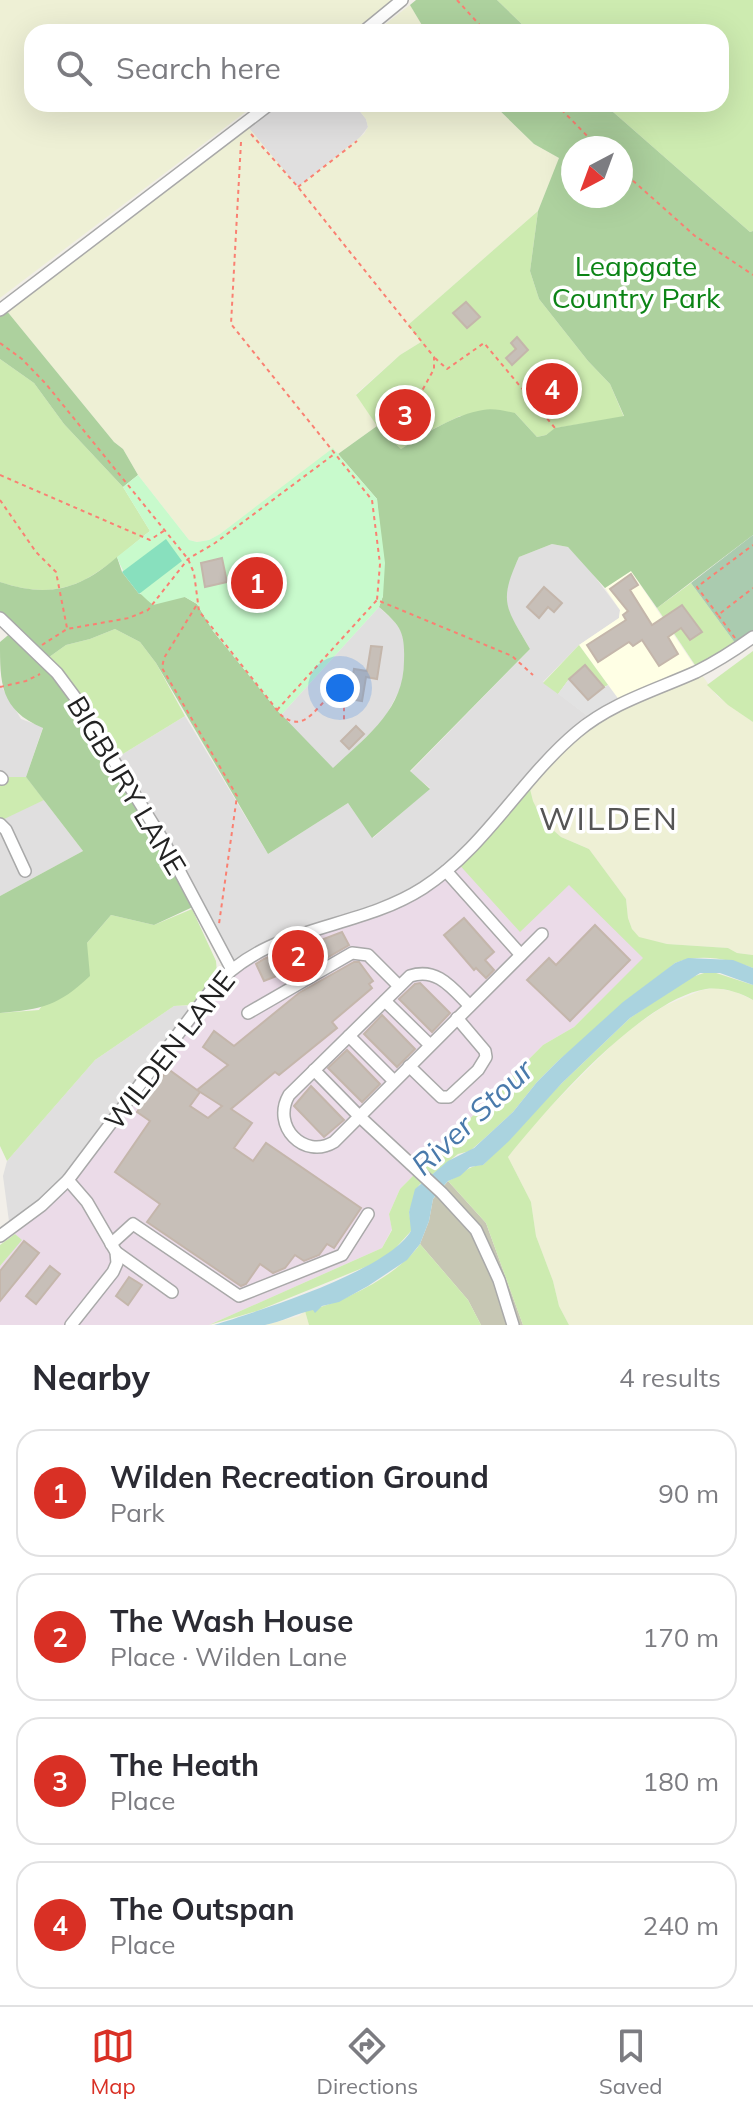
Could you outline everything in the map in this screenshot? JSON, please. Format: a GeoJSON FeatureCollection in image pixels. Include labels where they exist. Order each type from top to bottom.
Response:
{"type":"FeatureCollection","features":[{"type":"Feature","properties":{"kind":"street"},"geometry":{"type":"LineString","coordinates":[[373,24],[402,0]]}},
{"type":"Feature","properties":{"kind":"street"},"geometry":{"type":"LineString","coordinates":[[0,310],[259,112]]}},
{"type":"Feature","properties":{"kind":"street","name":"BIGBURY LANE"},"geometry":{"type":"LineString","coordinates":[[0,618],[51,666],[83,708],[164,842],[231,968]]}},
{"type":"Feature","properties":{"kind":"street","name":"WILDEN LANE"},"geometry":{"type":"LineString","coordinates":[[0,1236],[42,1205],[68,1180],[231,968],[279,941],[413,894],[446,871],[471,847],[556,751],[593,720],[699,671],[753,637]]}},
{"type":"Feature","properties":{"kind":"street"},"geometry":{"type":"LineString","coordinates":[[0,824],[6,830],[25,871]]}},
{"type":"Feature","properties":{"kind":"street"},"geometry":{"type":"LineString","coordinates":[[446,871],[521,955]]}},
{"type":"Feature","properties":{"kind":"street"},"geometry":{"type":"LineString","coordinates":[[470,1006],[441,977],[430,973],[410,976],[289,1095],[284,1104],[284,1119],[292,1136],[305,1146],[321,1148],[334,1142],[457,1018],[470,1006],[542,934]]}},
{"type":"Feature","properties":{"kind":"street"},"geometry":{"type":"LineString","coordinates":[[248,1013],[352,953],[368,955],[399,986]]}},
{"type":"Feature","properties":{"kind":"street"},"geometry":{"type":"LineString","coordinates":[[385,1001],[430,1045]]}},
{"type":"Feature","properties":{"kind":"street"},"geometry":{"type":"LineString","coordinates":[[409,1066],[441,1097],[449,1097],[478,1070],[486,1057],[485,1051],[457,1018]]}},
{"type":"Feature","properties":{"kind":"street"},"geometry":{"type":"LineString","coordinates":[[349,1036],[394,1081]]}},
{"type":"Feature","properties":{"kind":"street"},"geometry":{"type":"LineString","coordinates":[[314,1070],[442,1193],[476,1230],[499,1280],[513,1325]]}},
{"type":"Feature","properties":{"kind":"street"},"geometry":{"type":"LineString","coordinates":[[68,1180],[87,1202],[113,1248],[117,1263],[71,1325]]}},
{"type":"Feature","properties":{"kind":"street"},"geometry":{"type":"LineString","coordinates":[[113,1248],[133,1224],[239,1296],[342,1255],[368,1214]]}},
{"type":"Feature","properties":{"kind":"street"},"geometry":{"type":"LineString","coordinates":[[113,1248],[172,1292]]}},
{"type":"Feature","properties":{"kind":"path"},"geometry":{"type":"LineString","coordinates":[[457,0],[479,24]]}},
{"type":"Feature","properties":{"kind":"path"},"geometry":{"type":"LineString","coordinates":[[564,112],[587,136]]}},
{"type":"Feature","properties":{"kind":"path"},"geometry":{"type":"LineString","coordinates":[[242,125],[298,187],[434,357],[447,369],[484,343],[555,428]]}},
{"type":"Feature","properties":{"kind":"path"},"geometry":{"type":"LineString","coordinates":[[242,125],[231,324],[372,500],[380,564],[377,600],[277,710]]}},
{"type":"Feature","properties":{"kind":"path"},"geometry":{"type":"LineString","coordinates":[[298,187],[357,141]]}},
{"type":"Feature","properties":{"kind":"path"},"geometry":{"type":"LineString","coordinates":[[633,181],[695,236],[753,275]]}},
{"type":"Feature","properties":{"kind":"path"},"geometry":{"type":"LineString","coordinates":[[0,343],[22,359],[46,384],[188,559],[194,573],[197,604],[213,631],[277,710],[288,720],[300,722],[329,697],[340,700],[344,706],[344,721]]}},
{"type":"Feature","properties":{"kind":"path"},"geometry":{"type":"LineString","coordinates":[[417,400],[434,369],[434,357]]}},
{"type":"Feature","properties":{"kind":"path"},"geometry":{"type":"LineString","coordinates":[[35,651],[46,640],[67,629],[129,618],[148,610],[188,559],[215,543],[333,454]]}},
{"type":"Feature","properties":{"kind":"path"},"geometry":{"type":"LineString","coordinates":[[0,475],[150,540],[165,530]]}},
{"type":"Feature","properties":{"kind":"path"},"geometry":{"type":"LineString","coordinates":[[0,500],[36,552],[56,572],[67,629]]}},
{"type":"Feature","properties":{"kind":"path"},"geometry":{"type":"LineString","coordinates":[[741,645],[697,587],[753,545]]}},
{"type":"Feature","properties":{"kind":"path"},"geometry":{"type":"LineString","coordinates":[[718,615],[753,588]]}},
{"type":"Feature","properties":{"kind":"path"},"geometry":{"type":"LineString","coordinates":[[377,600],[512,656],[533,675]]}},
{"type":"Feature","properties":{"kind":"path"},"geometry":{"type":"LineString","coordinates":[[197,604],[164,658],[162,668],[237,796],[217,941]]}},
{"type":"Feature","properties":{"kind":"path"},"geometry":{"type":"LineString","coordinates":[[0,687],[26,681],[51,666]]}},
{"type":"Feature","properties":{"kind":"shaded area"},"geometry":{"type":"Polygon","coordinates":[[[0,0],[394,0],[362,24],[24,24],[24,112],[245,112],[0,298],[0,0]]]}},
{"type":"Feature","properties":{"kind":"shaded area"},"geometry":{"type":"Polygon","coordinates":[[[410,5],[421,24],[385,24],[410,5]]]}},
{"type":"Feature","properties":{"kind":"shaded area"},"geometry":{"type":"Polygon","coordinates":[[[268,112],[360,112],[368,127],[357,141],[298,187],[248,127],[268,112]]]}},
{"type":"Feature","properties":{"kind":"shaded area"},"geometry":{"type":"Polygon","coordinates":[[[360,112],[501,112],[534,144],[559,158],[560,167],[551,179],[538,211],[408,325],[421,342],[400,355],[356,394],[377,426],[338,454],[334,449],[220,534],[209,540],[189,540],[138,475],[123,449],[6,310],[248,127],[298,187],[364,134],[368,127],[360,112]]]}},
{"type":"Feature","properties":{"kind":"shaded area"},"geometry":{"type":"Polygon","coordinates":[[[753,535],[753,637],[738,647],[691,583],[753,535]]]}},
{"type":"Feature","properties":{"kind":"shaded area"},"geometry":{"type":"Polygon","coordinates":[[[552,544],[568,547],[586,565],[620,610],[619,618],[579,645],[543,682],[593,720],[432,881],[231,968],[113,760],[185,716],[268,854],[348,803],[373,838],[430,788],[410,772],[530,649],[506,608],[506,585],[519,557],[552,544]]]}},
{"type":"Feature","properties":{"kind":"shaded area"},"geometry":{"type":"Polygon","coordinates":[[[631,571],[698,671],[622,704],[579,645],[619,618],[620,610],[605,588],[631,571]]]}},
{"type":"Feature","properties":{"kind":"shaded area"},"geometry":{"type":"Polygon","coordinates":[[[379,607],[405,637],[404,682],[383,721],[333,769],[281,715],[379,607]]]}},
{"type":"Feature","properties":{"kind":"shaded area"},"geometry":{"type":"Polygon","coordinates":[[[699,671],[717,696],[753,722],[753,955],[728,948],[667,944],[639,938],[628,918],[626,899],[589,849],[561,837],[543,821],[528,781],[576,733],[699,671]]]}},
{"type":"Feature","properties":{"kind":"shaded area"},"geometry":{"type":"Polygon","coordinates":[[[569,679],[588,700],[608,685],[622,704],[593,720],[558,694],[569,679]]]}},
{"type":"Feature","properties":{"kind":"shaded area"},"geometry":{"type":"Polygon","coordinates":[[[0,684],[21,719],[43,727],[26,777],[83,851],[0,896],[0,684]]]}},
{"type":"Feature","properties":{"kind":"shaded area"},"geometry":{"type":"Polygon","coordinates":[[[456,861],[569,884],[644,958],[574,1027],[543,1045],[400,1189],[389,1214],[392,1229],[382,1248],[209,1325],[0,1325],[0,1266],[21,1240],[10,1229],[42,1205],[240,962],[397,901],[456,861]]]}},
{"type":"Feature","properties":{"kind":"shaded area"},"geometry":{"type":"Polygon","coordinates":[[[716,988],[753,1000],[753,1325],[569,1325],[559,1306],[536,1236],[531,1202],[508,1157],[535,1122],[622,1035],[664,1006],[702,990],[716,988]]]}},
{"type":"Feature","properties":{"kind":"shaded area"},"geometry":{"type":"Polygon","coordinates":[[[200,1005],[77,1169],[10,1229],[3,1176],[7,1161],[95,1060],[174,1006],[200,1005]]]}},
{"type":"Feature","properties":{"kind":"shaded area"},"geometry":{"type":"Polygon","coordinates":[[[448,1181],[486,1223],[523,1325],[481,1325],[468,1300],[420,1244],[433,1199],[448,1181]]]}},
{"type":"Feature","properties":{"kind":"shaded area"},"geometry":{"type":"Polygon","coordinates":[[[305,1311],[309,1325],[265,1325],[299,1316],[305,1311]]]}},
{"type":"Feature","properties":{"kind":"green space"},"geometry":{"type":"Polygon","coordinates":[[[416,0],[497,0],[522,24],[421,24],[410,5],[416,0]]]}},
{"type":"Feature","properties":{"kind":"green space"},"geometry":{"type":"Polygon","coordinates":[[[497,0],[753,0],[753,231],[750,232],[613,112],[729,112],[729,24],[522,24],[497,0]]]}},
{"type":"Feature","properties":{"kind":"green space","name":"Leapgate Country Park"},"geometry":{"type":"Polygon","coordinates":[[[501,112],[613,112],[750,232],[753,231],[753,535],[657,608],[631,571],[605,588],[568,547],[552,544],[519,557],[508,585],[508,604],[510,614],[530,649],[410,771],[430,789],[372,838],[348,803],[268,854],[156,663],[140,642],[115,629],[66,645],[45,660],[57,673],[197,905],[154,925],[111,915],[87,943],[90,976],[79,986],[49,1004],[0,1013],[0,896],[83,851],[26,777],[43,728],[18,713],[5,694],[0,642],[13,631],[0,618],[0,582],[33,589],[62,588],[89,577],[117,557],[122,572],[139,594],[185,597],[197,604],[213,631],[277,710],[333,768],[370,733],[390,708],[398,694],[404,661],[400,630],[379,607],[383,596],[377,499],[338,454],[377,426],[401,449],[451,420],[487,409],[515,413],[537,437],[555,428],[624,416],[610,384],[539,299],[530,271],[538,211],[559,158],[534,144],[501,112]]]}},
{"type":"Feature","properties":{"kind":"green space"},"geometry":{"type":"Polygon","coordinates":[[[538,211],[530,271],[539,299],[610,384],[624,417],[556,428],[537,437],[515,413],[460,416],[401,449],[377,426],[356,395],[400,355],[421,342],[408,325],[538,211]]]}},
{"type":"Feature","properties":{"kind":"green space"},"geometry":{"type":"Polygon","coordinates":[[[6,310],[123,449],[138,475],[123,487],[64,424],[34,383],[0,359],[0,314],[6,310]]]}},
{"type":"Feature","properties":{"kind":"green space"},"geometry":{"type":"Polygon","coordinates":[[[0,359],[34,383],[64,424],[123,487],[150,531],[115,560],[82,581],[65,587],[46,590],[0,582],[0,359]]]}},
{"type":"Feature","properties":{"kind":"green space"},"geometry":{"type":"Polygon","coordinates":[[[333,448],[377,499],[385,563],[383,596],[379,607],[281,715],[213,631],[197,604],[185,597],[153,605],[127,578],[117,557],[150,531],[123,487],[138,475],[189,540],[209,540],[333,448]]]}},
{"type":"Feature","properties":{"kind":"green space"},"geometry":{"type":"Polygon","coordinates":[[[166,539],[182,561],[139,594],[122,572],[166,539]]]}},
{"type":"Feature","properties":{"kind":"green space"},"geometry":{"type":"Polygon","coordinates":[[[691,583],[738,647],[699,671],[657,608],[691,583]]]}},
{"type":"Feature","properties":{"kind":"green space"},"geometry":{"type":"Polygon","coordinates":[[[115,629],[140,642],[156,663],[185,716],[113,760],[45,660],[66,645],[115,629]]]}},
{"type":"Feature","properties":{"kind":"green space"},"geometry":{"type":"Polygon","coordinates":[[[579,645],[608,685],[604,687],[569,679],[558,694],[543,683],[579,645]]]}},
{"type":"Feature","properties":{"kind":"green space"},"geometry":{"type":"Polygon","coordinates":[[[753,651],[753,722],[728,705],[707,685],[753,651]]]}},
{"type":"Feature","properties":{"kind":"green space"},"geometry":{"type":"Polygon","coordinates":[[[0,777],[26,777],[44,800],[0,821],[0,777]]]}},
{"type":"Feature","properties":{"kind":"green space"},"geometry":{"type":"Polygon","coordinates":[[[528,781],[543,821],[561,837],[589,849],[626,899],[628,918],[639,937],[667,944],[728,948],[753,955],[753,968],[714,958],[695,958],[675,963],[559,1060],[513,1112],[470,1151],[458,1154],[419,1185],[409,1212],[412,1230],[391,1253],[375,1263],[257,1311],[209,1325],[382,1248],[392,1230],[389,1214],[400,1189],[543,1045],[574,1027],[643,958],[569,885],[520,932],[456,861],[528,781]]]}},
{"type":"Feature","properties":{"kind":"green space"},"geometry":{"type":"Polygon","coordinates":[[[192,909],[216,961],[217,973],[191,1005],[174,1006],[95,1060],[7,1161],[0,1146],[0,1013],[39,1010],[111,915],[154,925],[192,909]]]}},
{"type":"Feature","properties":{"kind":"green space"},"geometry":{"type":"Polygon","coordinates":[[[710,971],[753,985],[753,1000],[730,991],[706,989],[681,997],[654,1012],[598,1058],[508,1157],[531,1202],[536,1236],[559,1306],[569,1325],[523,1325],[486,1223],[448,1181],[469,1168],[483,1165],[630,1018],[689,978],[710,971]]]}},
{"type":"Feature","properties":{"kind":"green space"},"geometry":{"type":"Polygon","coordinates":[[[15,1234],[22,1240],[0,1266],[0,1245],[15,1234]]]}},
{"type":"Feature","properties":{"kind":"green space"},"geometry":{"type":"Polygon","coordinates":[[[420,1244],[468,1300],[481,1325],[309,1325],[305,1311],[352,1295],[384,1277],[420,1244]]]}},
{"type":"Feature","properties":{"kind":"water"},"geometry":{"type":"Polygon","coordinates":[[[688,958],[733,960],[753,968],[753,985],[720,973],[700,973],[630,1018],[483,1165],[470,1167],[448,1181],[433,1199],[420,1244],[407,1260],[368,1286],[339,1302],[322,1306],[315,1313],[313,1310],[307,1311],[265,1325],[214,1325],[321,1287],[351,1274],[398,1246],[411,1231],[409,1212],[415,1189],[448,1161],[474,1148],[513,1112],[559,1060],[623,1002],[675,963],[688,958]]]}},
{"type":"Feature","properties":{"kind":"building"},"geometry":{"type":"Polygon","coordinates":[[[466,302],[480,317],[467,328],[453,313],[466,302]]]}},
{"type":"Feature","properties":{"kind":"building"},"geometry":{"type":"Polygon","coordinates":[[[517,337],[528,350],[512,365],[506,358],[516,349],[511,343],[517,337]]]}},
{"type":"Feature","properties":{"kind":"building"},"geometry":{"type":"Polygon","coordinates":[[[552,383],[559,391],[546,403],[539,395],[552,383]]]}},
{"type":"Feature","properties":{"kind":"building"},"geometry":{"type":"Polygon","coordinates":[[[407,402],[418,417],[404,428],[393,413],[407,402]]]}},
{"type":"Feature","properties":{"kind":"building"},"geometry":{"type":"Polygon","coordinates":[[[222,558],[227,582],[205,587],[201,563],[222,558]]]}},
{"type":"Feature","properties":{"kind":"building"},"geometry":{"type":"Polygon","coordinates":[[[631,574],[638,585],[630,590],[652,625],[682,605],[702,632],[690,640],[681,628],[668,637],[678,654],[659,666],[642,640],[633,646],[629,642],[598,662],[587,645],[626,620],[623,615],[628,611],[610,589],[631,574]]]}},
{"type":"Feature","properties":{"kind":"building"},"geometry":{"type":"Polygon","coordinates":[[[544,587],[562,603],[554,612],[548,607],[539,618],[527,607],[544,587]]]}},
{"type":"Feature","properties":{"kind":"building"},"geometry":{"type":"Polygon","coordinates":[[[371,646],[382,647],[377,679],[366,677],[362,701],[349,699],[354,669],[367,671],[371,646]]]}},
{"type":"Feature","properties":{"kind":"building"},"geometry":{"type":"Polygon","coordinates":[[[585,665],[604,687],[588,700],[569,679],[585,665]]]}},
{"type":"Feature","properties":{"kind":"building"},"geometry":{"type":"Polygon","coordinates":[[[356,726],[364,734],[349,749],[341,741],[356,726]]]}},
{"type":"Feature","properties":{"kind":"building"},"geometry":{"type":"Polygon","coordinates":[[[464,918],[494,952],[485,960],[494,970],[486,978],[476,968],[474,970],[444,935],[464,918]]]}},
{"type":"Feature","properties":{"kind":"building"},"geometry":{"type":"Polygon","coordinates":[[[595,925],[630,960],[570,1021],[527,980],[549,958],[556,965],[595,925]]]}},
{"type":"Feature","properties":{"kind":"building"},"geometry":{"type":"Polygon","coordinates":[[[342,932],[349,945],[318,963],[317,960],[264,981],[256,964],[294,946],[295,950],[342,932]]]}},
{"type":"Feature","properties":{"kind":"building"},"geometry":{"type":"Polygon","coordinates":[[[354,962],[359,962],[373,981],[369,984],[372,988],[332,1022],[337,1028],[279,1075],[275,1072],[231,1109],[252,1123],[234,1148],[253,1161],[266,1143],[361,1208],[334,1248],[327,1244],[319,1255],[304,1261],[295,1255],[285,1268],[273,1273],[260,1264],[246,1284],[241,1286],[147,1222],[160,1204],[115,1172],[150,1121],[137,1112],[168,1069],[197,1090],[228,1065],[203,1047],[214,1031],[234,1046],[299,993],[354,962]],[[197,1090],[200,1092],[190,1106],[208,1118],[222,1106],[197,1090]]]}},
{"type":"Feature","properties":{"kind":"building"},"geometry":{"type":"Polygon","coordinates":[[[420,983],[450,1013],[432,1032],[399,999],[420,983]]]}},
{"type":"Feature","properties":{"kind":"building"},"geometry":{"type":"Polygon","coordinates":[[[382,1015],[415,1049],[397,1067],[364,1034],[382,1015]]]}},
{"type":"Feature","properties":{"kind":"building"},"geometry":{"type":"Polygon","coordinates":[[[347,1050],[380,1084],[362,1102],[328,1068],[347,1050]]]}},
{"type":"Feature","properties":{"kind":"building"},"geometry":{"type":"Polygon","coordinates":[[[311,1086],[344,1120],[324,1137],[294,1106],[311,1086]]]}},
{"type":"Feature","properties":{"kind":"building"},"geometry":{"type":"Polygon","coordinates":[[[24,1241],[39,1253],[0,1301],[0,1271],[24,1241]]]}},
{"type":"Feature","properties":{"kind":"building"},"geometry":{"type":"Polygon","coordinates":[[[50,1266],[60,1274],[36,1304],[26,1296],[50,1266]]]}},
{"type":"Feature","properties":{"kind":"building"},"geometry":{"type":"Polygon","coordinates":[[[129,1277],[142,1285],[128,1305],[116,1296],[129,1277]]]}},
{"type":"Feature","properties":{"kind":"place","name":"The Outspan"},"geometry":{"type":"Point","coordinates":[552,389]}},
{"type":"Feature","properties":{"kind":"place","name":"The Heath"},"geometry":{"type":"Point","coordinates":[405,415]}},
{"type":"Feature","properties":{"kind":"place","name":"Wilden Recreation Ground"},"geometry":{"type":"Point","coordinates":[257,583]}},
{"type":"Feature","properties":{"kind":"place","name":"The Wash House"},"geometry":{"type":"Point","coordinates":[298,956]}},
{"type":"Feature","properties":{"kind":"district","name":"WILDEN"},"geometry":{"type":"Point","coordinates":[609,818]}},
{"type":"Feature","properties":{"kind":"water label","name":"River Stour"},"geometry":{"type":"Point","coordinates":[472,1117]}}]}
